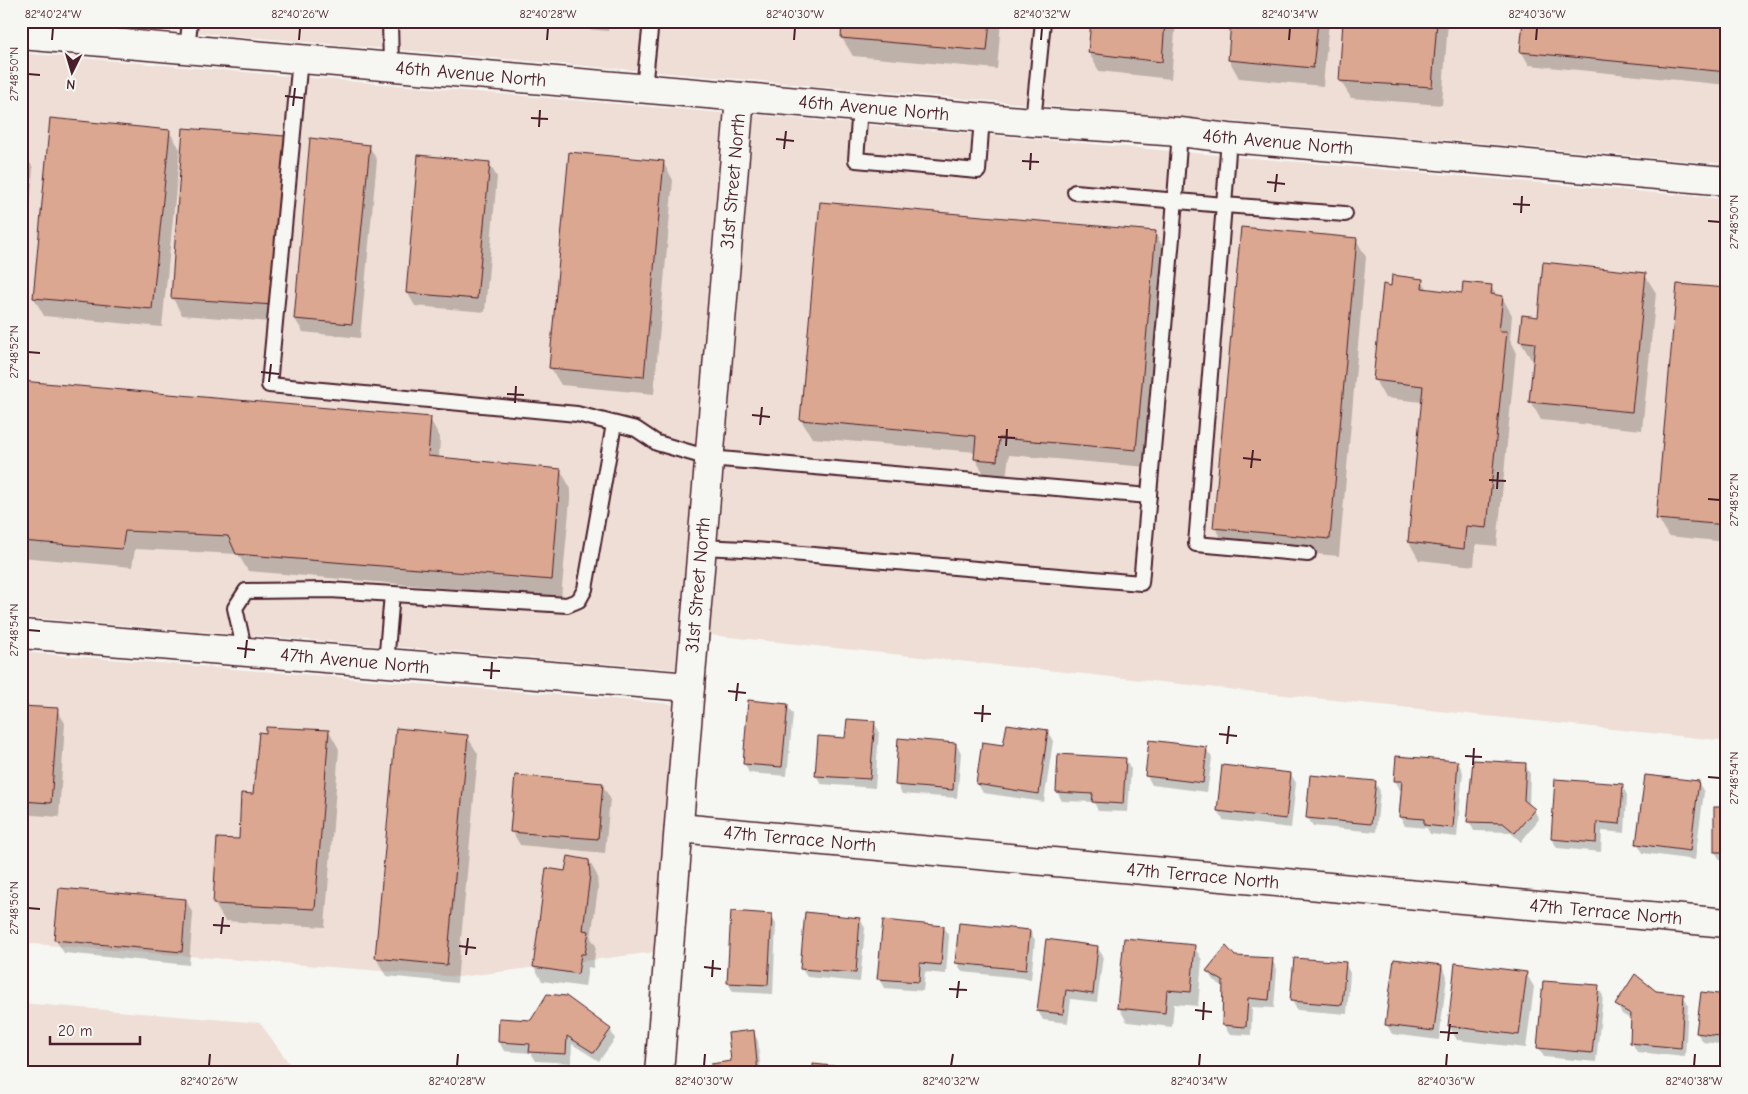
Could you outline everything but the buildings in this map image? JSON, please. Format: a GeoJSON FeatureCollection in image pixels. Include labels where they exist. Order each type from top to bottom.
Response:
{"type":"FeatureCollection","features":[{"type":"Feature","properties":{"kind":"street","name":"46th Avenue North"},"geometry":{"type":"LineString","coordinates":[[21,35],[1034,122],[1180,132],[1229,138],[1727,181]]}},
{"type":"Feature","properties":{"kind":"street","name":"31st Street North"},"geometry":{"type":"LineString","coordinates":[[659,1073],[740,96]]}},
{"type":"Feature","properties":{"kind":"street","name":"47th Avenue North"},"geometry":{"type":"LineString","coordinates":[[21,634],[690,688]]}},
{"type":"Feature","properties":{"kind":"street","name":"47th Terrace North"},"geometry":{"type":"LineString","coordinates":[[679,828],[1727,923]]}},
{"type":"Feature","properties":{"kind":"lane"},"geometry":{"type":"LineString","coordinates":[[187,50],[190,21]]}},
{"type":"Feature","properties":{"kind":"lane"},"geometry":{"type":"LineString","coordinates":[[390,21],[391,67]]}},
{"type":"Feature","properties":{"kind":"lane"},"geometry":{"type":"LineString","coordinates":[[644,88],[651,21]]}},
{"type":"Feature","properties":{"kind":"lane"},"geometry":{"type":"LineString","coordinates":[[1034,122],[1043,21]]}},
{"type":"Feature","properties":{"kind":"lane"},"geometry":{"type":"LineString","coordinates":[[300,59],[269,385],[577,414],[636,429],[657,443],[709,458],[1149,496]]}},
{"type":"Feature","properties":{"kind":"lane"},"geometry":{"type":"LineString","coordinates":[[860,107],[856,160],[978,171],[982,117]]}},
{"type":"Feature","properties":{"kind":"lane"},"geometry":{"type":"LineString","coordinates":[[702,547],[1141,583],[1180,132]]}},
{"type":"Feature","properties":{"kind":"lane"},"geometry":{"type":"LineString","coordinates":[[1229,138],[1196,544],[1308,554]]}},
{"type":"Feature","properties":{"kind":"lane"},"geometry":{"type":"LineString","coordinates":[[1074,192],[1345,214]]}},
{"type":"Feature","properties":{"kind":"lane"},"geometry":{"type":"LineString","coordinates":[[245,652],[235,608],[246,591],[330,590],[567,605],[579,600],[585,589],[614,424]]}},
{"type":"Feature","properties":{"kind":"lane"},"geometry":{"type":"LineString","coordinates":[[386,663],[392,594]]}},
{"type":"Feature","properties":{"kind":"shaded area"},"geometry":{"type":"Polygon","coordinates":[[[61,21],[1727,21],[1727,164],[61,21]]]}},
{"type":"Feature","properties":{"kind":"shaded area"},"geometry":{"type":"Polygon","coordinates":[[[21,53],[723,113],[676,669],[21,617],[21,53]]]}},
{"type":"Feature","properties":{"kind":"shaded area"},"geometry":{"type":"Polygon","coordinates":[[[754,115],[1727,199],[1727,741],[710,635],[754,115]]]}},
{"type":"Feature","properties":{"kind":"shaded area"},"geometry":{"type":"Polygon","coordinates":[[[21,652],[673,704],[654,952],[459,977],[21,943],[21,652]]]}},
{"type":"Feature","properties":{"kind":"shaded area"},"geometry":{"type":"Polygon","coordinates":[[[21,1003],[260,1023],[296,1073],[21,1073],[21,1003]]]}}]}
